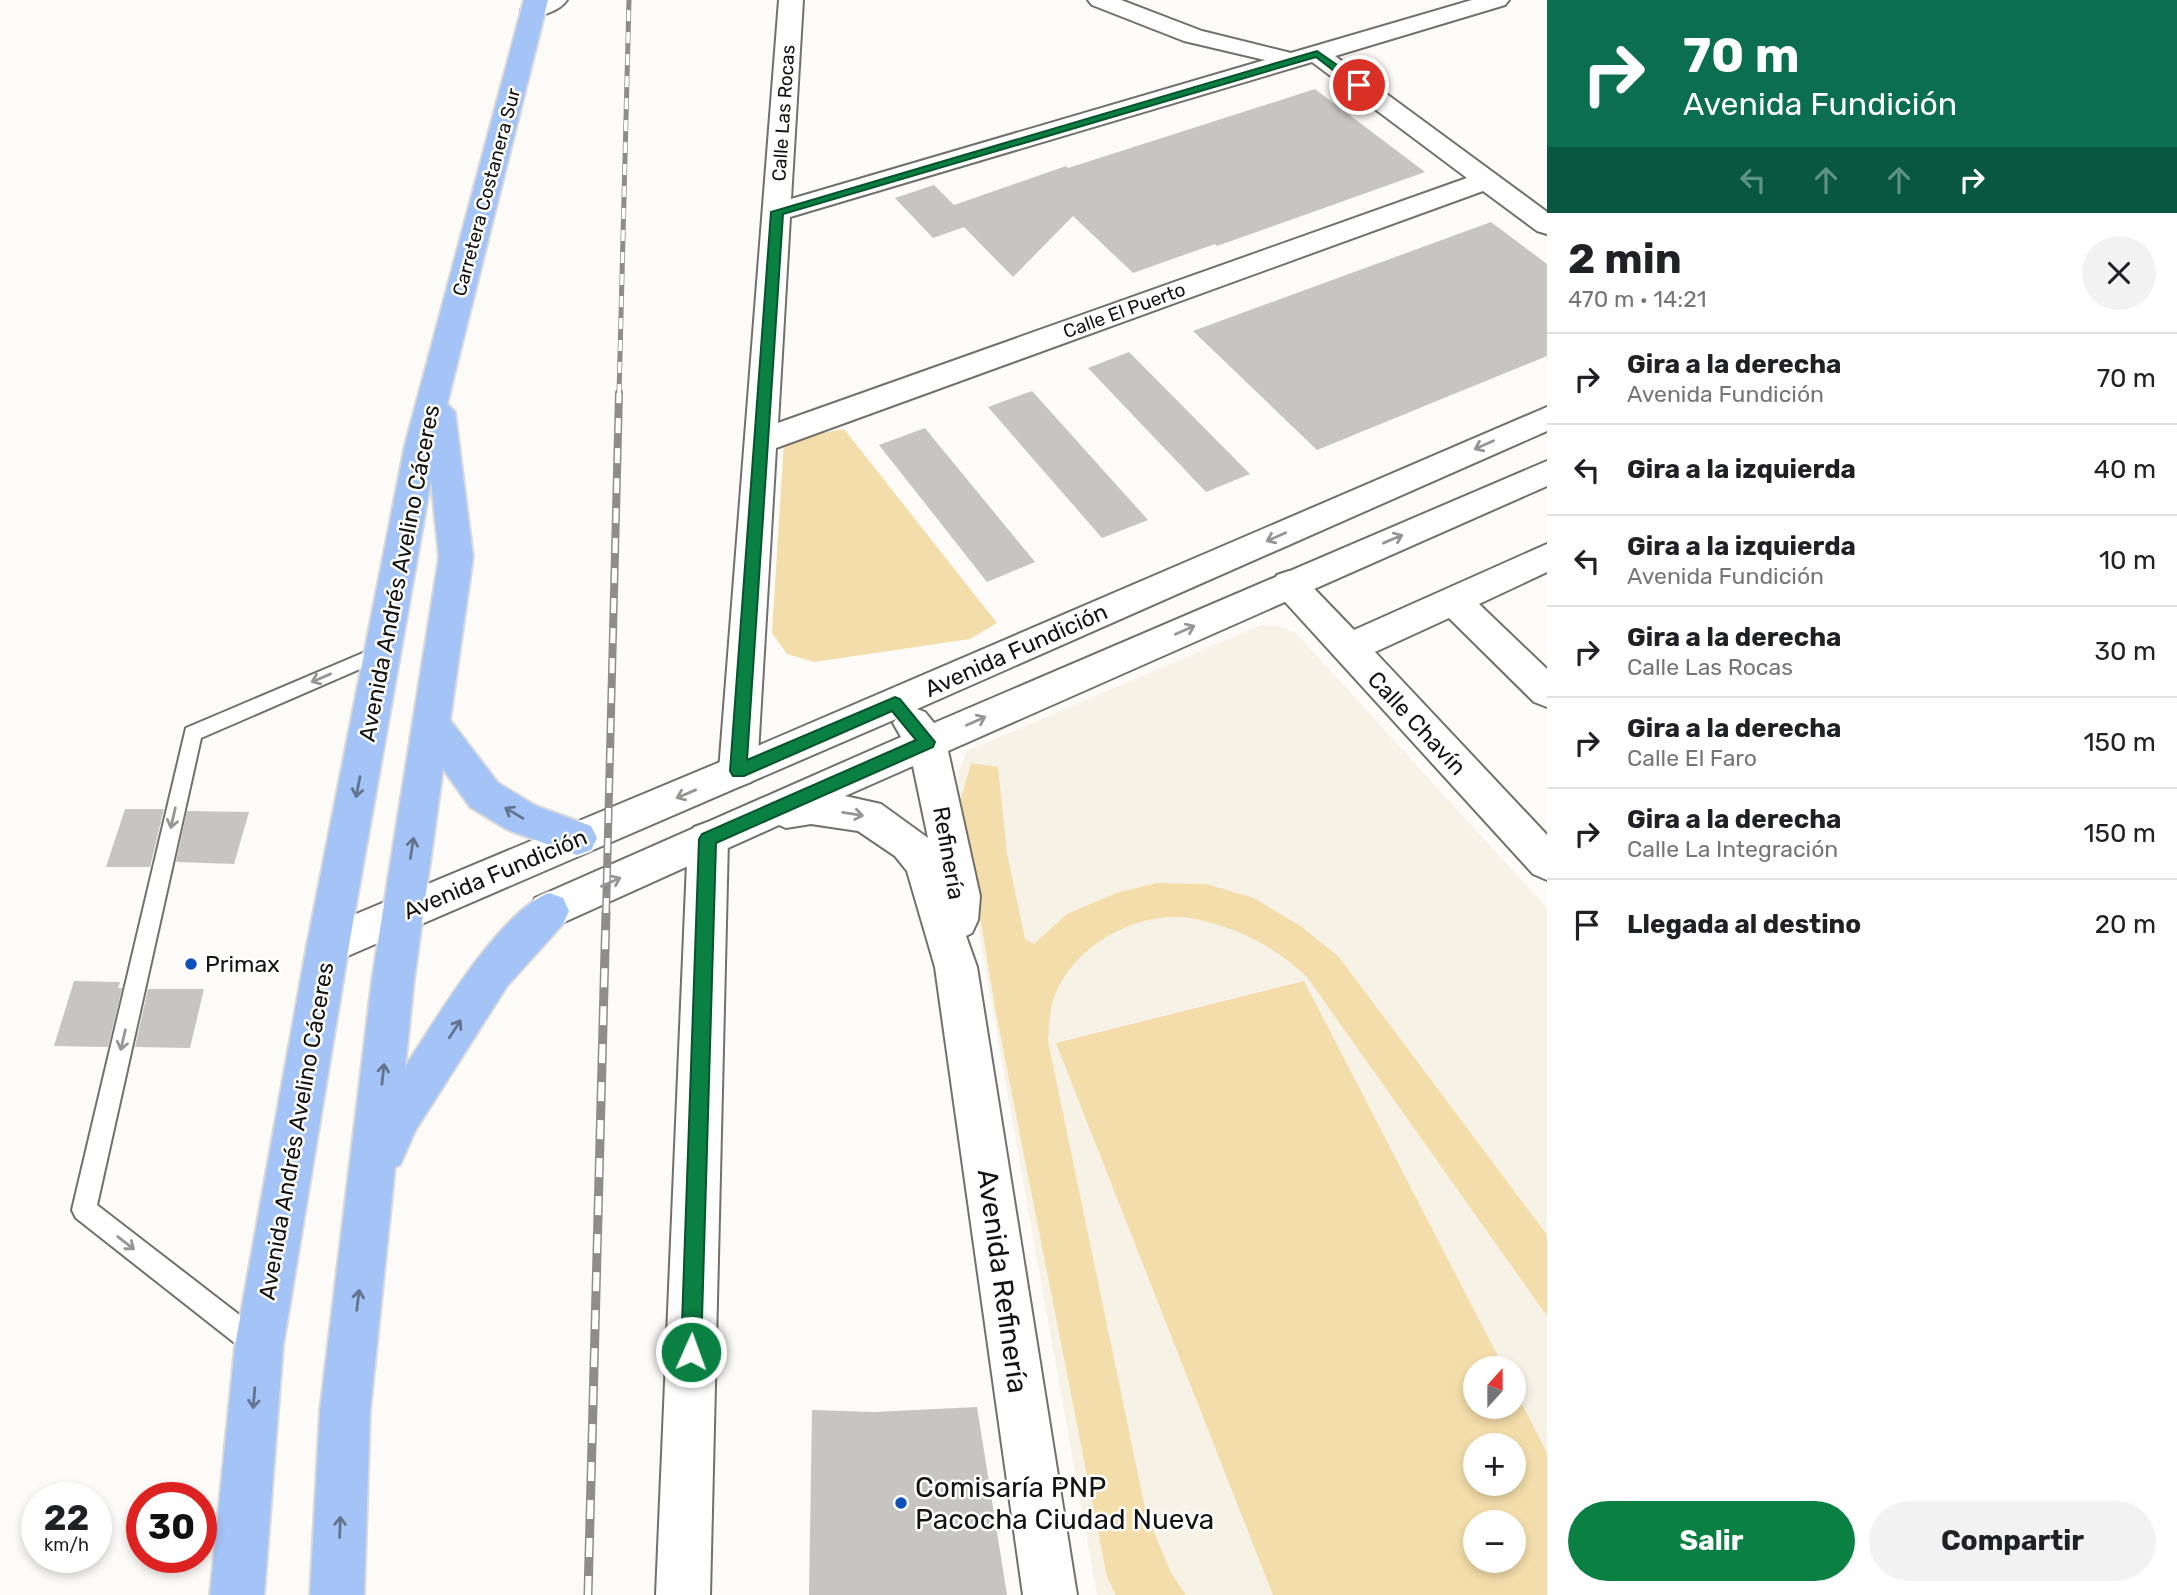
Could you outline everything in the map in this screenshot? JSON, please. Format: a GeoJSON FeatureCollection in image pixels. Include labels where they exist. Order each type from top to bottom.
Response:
{"type":"FeatureCollection","features":[{"type":"Feature","properties":{"kind":"highway","name":"Carretera Costanera Sur"},"geometry":{"type":"LineString","coordinates":[[435,383],[541,3]]}},
{"type":"Feature","properties":{"kind":"highway","name":"Avenida Andrés Avelino Cáceres"},"geometry":{"type":"LineString","coordinates":[[237,1595],[258,1346],[328,945],[435,383]]}},
{"type":"Feature","properties":{"kind":"highway","name":"Avenida Andrés Avelino Cáceres"},"geometry":{"type":"LineString","coordinates":[[337,1595],[345,1411],[372,1173],[402,913],[456,557],[435,383]]}},
{"type":"Feature","properties":{"kind":"highway"},"geometry":{"type":"LineString","coordinates":[[431,722],[484,795],[522,818],[577,838]]}},
{"type":"Feature","properties":{"kind":"highway"},"geometry":{"type":"LineString","coordinates":[[372,1173],[399,1115],[492,972],[549,911]]}},
{"type":"Feature","properties":{"kind":"street","name":"Calle Las Rocas"},"geometry":{"type":"LineString","coordinates":[[738,771],[790,0]]}},
{"type":"Feature","properties":{"kind":"street"},"geometry":{"type":"LineString","coordinates":[[1100,0],[1192,36],[1268,51],[1289,61]]}},
{"type":"Feature","properties":{"kind":"street"},"geometry":{"type":"LineString","coordinates":[[777,212],[1497,0]]}},
{"type":"Feature","properties":{"kind":"street"},"geometry":{"type":"LineString","coordinates":[[1317,54],[1547,225]]}},
{"type":"Feature","properties":{"kind":"street","name":"Calle El Puerto"},"geometry":{"type":"LineString","coordinates":[[762,440],[1485,181]]}},
{"type":"Feature","properties":{"kind":"street","name":"Avenida Fundición"},"geometry":{"type":"LineString","coordinates":[[328,945],[738,771],[1547,418]]}},
{"type":"Feature","properties":{"kind":"street"},"geometry":{"type":"LineString","coordinates":[[549,911],[761,815],[1547,473]]}},
{"type":"Feature","properties":{"kind":"street"},"geometry":{"type":"LineString","coordinates":[[1348,649],[1547,557]]}},
{"type":"Feature","properties":{"kind":"street","name":"Calle Chavín"},"geometry":{"type":"LineString","coordinates":[[1289,584],[1547,862]]}},
{"type":"Feature","properties":{"kind":"street"},"geometry":{"type":"LineString","coordinates":[[1453,600],[1547,692]]}},
{"type":"Feature","properties":{"kind":"street"},"geometry":{"type":"LineString","coordinates":[[895,703],[928,742]]}},
{"type":"Feature","properties":{"kind":"street","name":"Refinería"},"geometry":{"type":"LineString","coordinates":[[928,742],[960,896],[956,967]]}},
{"type":"Feature","properties":{"kind":"street","name":"Refinería"},"geometry":{"type":"LineString","coordinates":[[761,815],[810,807],[867,816],[909,844],[925,863],[936,908],[956,967]]}},
{"type":"Feature","properties":{"kind":"street"},"geometry":{"type":"LineString","coordinates":[[683,1595],[708,839]]}},
{"type":"Feature","properties":{"kind":"street","name":"Avenida Refinería"},"geometry":{"type":"LineString","coordinates":[[956,967],[1050,1595]]}},
{"type":"Feature","properties":{"kind":"lane"},"geometry":{"type":"LineString","coordinates":[[258,1346],[84,1210],[193,733],[384,651]]}},
{"type":"Feature","properties":{"kind":"shaded area"},"geometry":{"type":"Polygon","coordinates":[[[844,429],[997,623],[970,639],[814,662],[787,654],[772,633],[784,441],[844,429]]]}},
{"type":"Feature","properties":{"kind":"shaded area"},"geometry":{"type":"Polygon","coordinates":[[[1261,625],[1278,626],[1296,633],[1547,908],[1547,1595],[1097,1595],[955,799],[958,772],[967,751],[1261,625]]]}},
{"type":"Feature","properties":{"kind":"shaded area"},"geometry":{"type":"Polygon","coordinates":[[[971,763],[998,767],[1007,853],[1025,939],[1034,944],[1067,914],[1116,893],[1157,883],[1206,884],[1254,898],[1302,927],[1339,957],[1547,1235],[1547,1316],[1307,977],[1269,948],[1242,933],[1212,923],[1173,917],[1128,926],[1087,951],[1071,968],[1059,987],[1051,1009],[1048,1041],[1146,1513],[1171,1573],[1186,1595],[1116,1595],[1107,1577],[995,1008],[961,799],[971,763]]]}},
{"type":"Feature","properties":{"kind":"shaded area"},"geometry":{"type":"Polygon","coordinates":[[[1304,981],[1498,1356],[1463,1356],[1463,1419],[1526,1419],[1526,1412],[1547,1453],[1547,1595],[1273,1595],[1056,1043],[1304,981]]]}},
{"type":"Feature","properties":{"kind":"building"},"geometry":{"type":"Polygon","coordinates":[[[1315,89],[1425,172],[1133,273],[1073,216],[1013,277],[964,227],[933,238],[895,198],[934,185],[954,205],[1066,166],[1068,168],[1315,89]]]}},
{"type":"Feature","properties":{"kind":"building"},"geometry":{"type":"Polygon","coordinates":[[[1491,222],[1547,264],[1547,356],[1317,450],[1193,331],[1491,222]]]}},
{"type":"Feature","properties":{"kind":"building"},"geometry":{"type":"Polygon","coordinates":[[[1129,352],[1250,474],[1206,492],[1088,368],[1129,352]]]}},
{"type":"Feature","properties":{"kind":"building"},"geometry":{"type":"Polygon","coordinates":[[[1032,391],[1148,520],[1102,538],[988,407],[1032,391]]]}},
{"type":"Feature","properties":{"kind":"building"},"geometry":{"type":"Polygon","coordinates":[[[925,428],[1035,562],[987,582],[879,445],[925,428]]]}},
{"type":"Feature","properties":{"kind":"building"},"geometry":{"type":"Polygon","coordinates":[[[125,809],[164,809],[150,867],[106,867],[125,809]]]}},
{"type":"Feature","properties":{"kind":"building"},"geometry":{"type":"Polygon","coordinates":[[[187,811],[249,812],[234,864],[176,862],[187,811]]]}},
{"type":"Feature","properties":{"kind":"building"},"geometry":{"type":"Polygon","coordinates":[[[74,981],[120,982],[118,988],[122,988],[108,1047],[54,1046],[74,981]]]}},
{"type":"Feature","properties":{"kind":"building"},"geometry":{"type":"Polygon","coordinates":[[[148,989],[204,989],[190,1048],[135,1047],[148,989]]]}},
{"type":"Feature","properties":{"kind":"building","name":"Comisaría PNP Pacocha Ciudad Nueva"},"geometry":{"type":"Polygon","coordinates":[[[977,1407],[1007,1595],[809,1595],[812,1410],[874,1412],[977,1407]]]}},
{"type":"Feature","properties":{"kind":"railway"},"geometry":{"type":"LineString","coordinates":[[619,395],[629,0]]}},
{"type":"Feature","properties":{"kind":"railway"},"geometry":{"type":"LineString","coordinates":[[606,913],[619,393]]}},
{"type":"Feature","properties":{"kind":"railway"},"geometry":{"type":"LineString","coordinates":[[588,1595],[606,912]]}},
{"type":"Feature","properties":{"kind":"place","name":"Primax"},"geometry":{"type":"Point","coordinates":[191,964]}},
{"type":"Feature","properties":{"kind":"place","name":"Comisaría PNP Pacocha Ciudad Nueva"},"geometry":{"type":"Point","coordinates":[901,1503]}},
{"type":"Feature","properties":{"kind":"route"},"geometry":{"type":"LineString","coordinates":[[691,1352],[708,839],[928,742],[895,703],[738,771],[777,212],[1317,54],[1359,85]]}}]}
